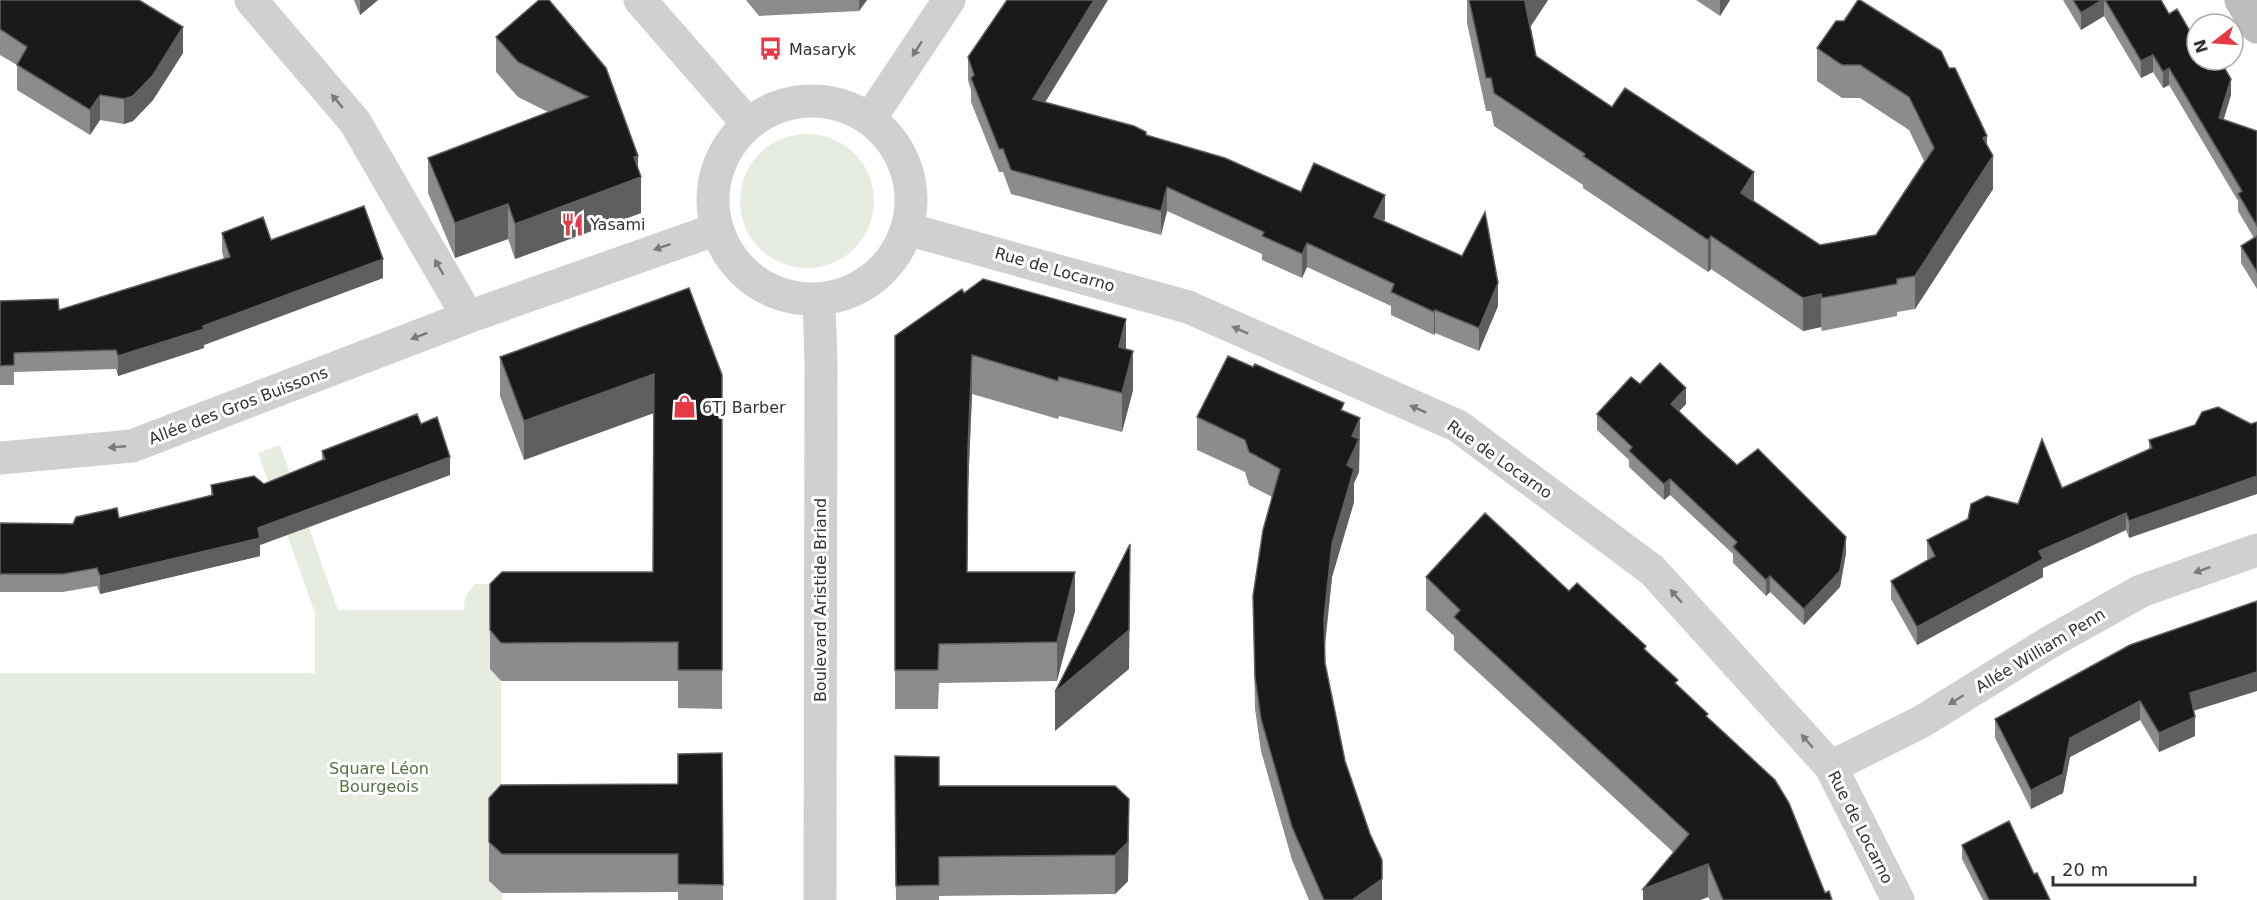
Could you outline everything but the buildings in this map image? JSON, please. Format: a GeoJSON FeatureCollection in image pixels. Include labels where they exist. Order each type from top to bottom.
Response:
{"type":"FeatureCollection","features":[{"type":"Feature","properties":{"kind":"street"},"geometry":{"type":"LineString","coordinates":[[251,0],[355,122],[468,317]]}},
{"type":"Feature","properties":{"kind":"street"},"geometry":{"type":"LineString","coordinates":[[640,0],[748,124]]}},
{"type":"Feature","properties":{"kind":"street"},"geometry":{"type":"LineString","coordinates":[[871,117],[949,0]]}},
{"type":"Feature","properties":{"kind":"street"},"geometry":{"type":"LineString","coordinates":[[2241,0],[2257,27]]}},
{"type":"Feature","properties":{"kind":"street"},"geometry":{"type":"LineString","coordinates":[[824,102],[871,117],[901,157],[911,192],[907,229],[896,254],[878,276],[850,293],[819,300],[789,297],[761,286],[738,267],[723,245],[717,230],[713,189],[721,159],[733,138],[767,109],[793,103],[824,102]]}},
{"type":"Feature","properties":{"kind":"street","name":"Rue de Locarno"},"geometry":{"type":"LineString","coordinates":[[907,229],[1188,306],[1458,426],[1652,570],[1831,767],[1898,900]]}},
{"type":"Feature","properties":{"kind":"street","name":"Allée des Gros Buissons"},"geometry":{"type":"LineString","coordinates":[[0,458],[132,446],[468,317],[717,230]]}},
{"type":"Feature","properties":{"kind":"street","name":"Boulevard Aristide Briand"},"geometry":{"type":"LineString","coordinates":[[819,300],[821,363],[820,900]]}},
{"type":"Feature","properties":{"kind":"street","name":"Allée William Penn"},"geometry":{"type":"LineString","coordinates":[[1831,767],[1921,722],[2050,642],[2142,591],[2257,550]]}},
{"type":"Feature","properties":{"kind":"green space"},"geometry":{"type":"Polygon","coordinates":[[[807,134],[833,139],[854,154],[869,175],[874,201],[869,227],[854,248],[833,263],[807,268],[781,263],[760,248],[745,227],[740,201],[745,175],[760,154],[781,139],[807,134]]]}},
{"type":"Feature","properties":{"kind":"green space","name":"Square Léon Bourgeois"},"geometry":{"type":"Polygon","coordinates":[[[280,445],[338,610],[464,610],[465,597],[475,584],[501,584],[490,669],[501,681],[501,824],[489,837],[489,881],[502,893],[502,900],[0,900],[0,673],[315,673],[315,613],[258,453],[280,445]]]}},
{"type":"Feature","properties":{"kind":"place","name":"Masaryk"},"geometry":{"type":"Point","coordinates":[771,49]}},
{"type":"Feature","properties":{"kind":"place","name":"Yasami"},"geometry":{"type":"Point","coordinates":[572,224]}},
{"type":"Feature","properties":{"kind":"place","name":"6TJ Barber"},"geometry":{"type":"Point","coordinates":[684,407]}}]}
